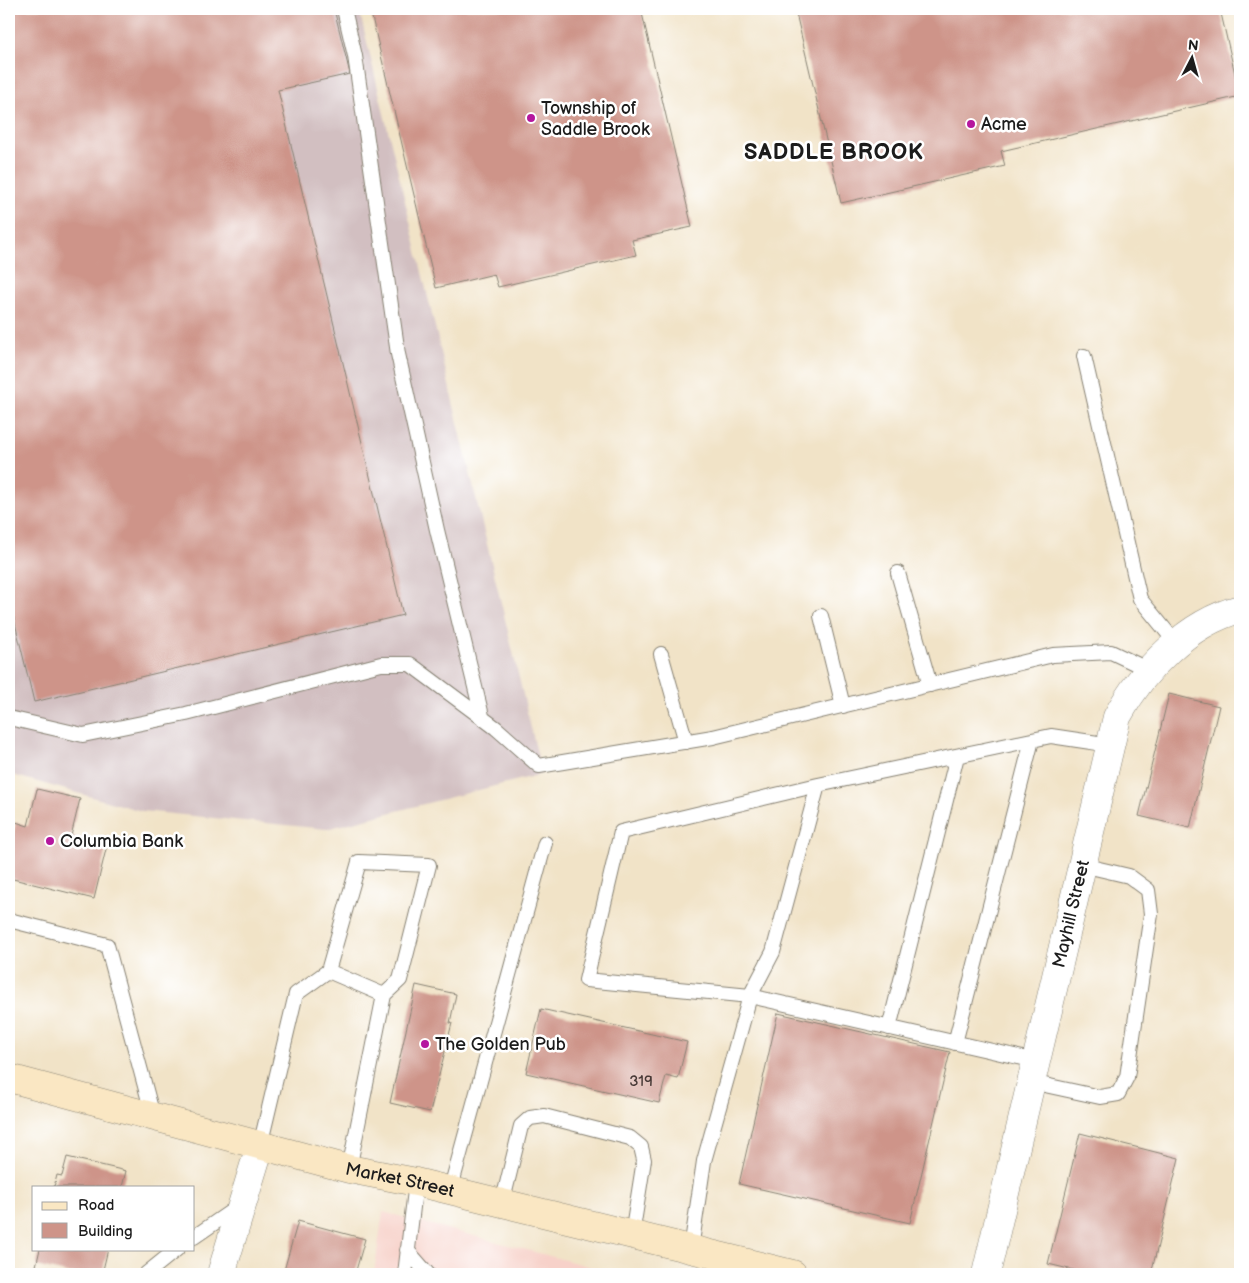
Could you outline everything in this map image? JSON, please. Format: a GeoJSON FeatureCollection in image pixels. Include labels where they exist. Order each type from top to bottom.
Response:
{"type":"FeatureCollection","features":[{"type":"Feature","properties":{"kind":"main road","name":"Market Street"},"geometry":{"type":"LineString","coordinates":[[9,1078],[349,1169],[416,1182],[793,1274]]}},
{"type":"Feature","properties":{"kind":"street","name":"Mayhill Street"},"geometry":{"type":"LineString","coordinates":[[986,1274],[1117,717],[1126,700],[1149,670],[1176,643],[1203,625],[1240,609]]}},
{"type":"Feature","properties":{"kind":"street"},"geometry":{"type":"LineString","coordinates":[[221,1274],[260,1146]]}},
{"type":"Feature","properties":{"kind":"lane"},"geometry":{"type":"LineString","coordinates":[[344,9],[355,56],[398,354],[437,530],[482,716]]}},
{"type":"Feature","properties":{"kind":"lane"},"geometry":{"type":"LineString","coordinates":[[1084,356],[1140,599],[1176,643]]}},
{"type":"Feature","properties":{"kind":"lane"},"geometry":{"type":"LineString","coordinates":[[898,573],[930,684]]}},
{"type":"Feature","properties":{"kind":"lane"},"geometry":{"type":"LineString","coordinates":[[821,616],[843,706]]}},
{"type":"Feature","properties":{"kind":"lane"},"geometry":{"type":"LineString","coordinates":[[9,718],[83,735],[186,714],[382,664],[410,664],[482,716],[539,766],[686,742],[1053,655],[1111,652],[1149,670]]}},
{"type":"Feature","properties":{"kind":"lane"},"geometry":{"type":"LineString","coordinates":[[661,654],[686,742]]}},
{"type":"Feature","properties":{"kind":"lane"},"geometry":{"type":"LineString","coordinates":[[1082,865],[1130,876],[1148,890],[1151,914],[1128,1077],[1118,1094],[1100,1097],[955,1043],[750,996],[586,980],[621,832],[818,785],[1051,736],[1110,745]]}},
{"type":"Feature","properties":{"kind":"lane"},"geometry":{"type":"LineString","coordinates":[[955,1043],[1032,740]]}},
{"type":"Feature","properties":{"kind":"lane"},"geometry":{"type":"LineString","coordinates":[[889,1028],[957,756]]}},
{"type":"Feature","properties":{"kind":"lane"},"geometry":{"type":"LineString","coordinates":[[691,1249],[704,1161],[750,996],[773,952],[818,785]]}},
{"type":"Feature","properties":{"kind":"lane"},"geometry":{"type":"LineString","coordinates":[[450,1191],[545,843]]}},
{"type":"Feature","properties":{"kind":"lane"},"geometry":{"type":"LineString","coordinates":[[260,1146],[296,994],[328,971],[359,862],[428,865],[400,980],[384,995],[349,1169]]}},
{"type":"Feature","properties":{"kind":"lane"},"geometry":{"type":"LineString","coordinates":[[9,920],[107,945],[153,1116]]}},
{"type":"Feature","properties":{"kind":"lane"},"geometry":{"type":"LineString","coordinates":[[328,971],[384,995]]}},
{"type":"Feature","properties":{"kind":"lane"},"geometry":{"type":"LineString","coordinates":[[502,1204],[521,1126],[530,1118],[544,1116],[584,1125],[630,1138],[641,1147],[644,1160],[632,1235]]}},
{"type":"Feature","properties":{"kind":"lane"},"geometry":{"type":"LineString","coordinates":[[405,1274],[416,1182]]}},
{"type":"Feature","properties":{"kind":"lane"},"geometry":{"type":"LineString","coordinates":[[195,1236],[243,1204]]}},
{"type":"Feature","properties":{"kind":"lane"},"geometry":{"type":"LineString","coordinates":[[146,1274],[176,1250]]}},
{"type":"Feature","properties":{"kind":"lane"},"geometry":{"type":"LineString","coordinates":[[407,1250],[428,1274]]}},
{"type":"Feature","properties":{"kind":"shaded area"},"geometry":{"type":"Polygon","coordinates":[[[9,9],[359,9],[542,774],[326,829],[142,811],[9,774],[9,9]]]}},
{"type":"Feature","properties":{"kind":"shaded area"},"geometry":{"type":"Polygon","coordinates":[[[383,1212],[618,1274],[374,1274],[383,1212]]]}},
{"type":"Feature","properties":{"kind":"building"},"geometry":{"type":"Polygon","coordinates":[[[9,9],[334,9],[350,74],[278,90],[403,615],[34,702],[9,598],[9,9]]]}},
{"type":"Feature","properties":{"kind":"building","name":"Township of Saddle Brook"},"geometry":{"type":"Polygon","coordinates":[[[370,9],[641,9],[692,227],[632,240],[636,255],[498,287],[494,274],[436,288],[370,9]]]}},
{"type":"Feature","properties":{"kind":"building","name":"Acme"},"geometry":{"type":"Polygon","coordinates":[[[795,9],[1220,9],[1240,96],[1001,151],[1005,166],[841,203],[795,9]]]}},
{"type":"Feature","properties":{"kind":"building"},"geometry":{"type":"Polygon","coordinates":[[[1169,694],[1219,706],[1190,828],[1139,816],[1169,694]]]}},
{"type":"Feature","properties":{"kind":"building","name":"Columbia Bank"},"geometry":{"type":"Polygon","coordinates":[[[37,789],[80,799],[71,836],[107,845],[94,899],[9,878],[9,852],[16,822],[28,826],[37,789]]]}},
{"type":"Feature","properties":{"kind":"building","name":"The Golden Pub"},"geometry":{"type":"Polygon","coordinates":[[[416,985],[456,994],[450,1023],[452,1023],[430,1112],[390,1103],[416,985]]]}},
{"type":"Feature","properties":{"kind":"building"},"geometry":{"type":"Polygon","coordinates":[[[541,1009],[687,1042],[678,1079],[666,1076],[659,1103],[526,1073],[541,1009]]]}},
{"type":"Feature","properties":{"kind":"building"},"geometry":{"type":"Polygon","coordinates":[[[778,1013],[950,1052],[910,1223],[739,1184],[778,1013]]]}},
{"type":"Feature","properties":{"kind":"building"},"geometry":{"type":"Polygon","coordinates":[[[1080,1133],[1179,1158],[1151,1274],[1090,1274],[1048,1264],[1080,1133]]]}},
{"type":"Feature","properties":{"kind":"building"},"geometry":{"type":"Polygon","coordinates":[[[67,1157],[126,1171],[122,1186],[54,1186],[57,1175],[62,1176],[67,1157]]]}},
{"type":"Feature","properties":{"kind":"building"},"geometry":{"type":"Polygon","coordinates":[[[298,1221],[365,1239],[355,1274],[283,1274],[298,1221]]]}},
{"type":"Feature","properties":{"kind":"building"},"geometry":{"type":"Polygon","coordinates":[[[40,1250],[108,1250],[102,1274],[70,1274],[36,1266],[40,1250]]]}},
{"type":"Feature","properties":{"kind":"place","name":"Township of Saddle Brook"},"geometry":{"type":"Point","coordinates":[531,118]}},
{"type":"Feature","properties":{"kind":"place","name":"Acme"},"geometry":{"type":"Point","coordinates":[971,124]}},
{"type":"Feature","properties":{"kind":"place","name":"Columbia Bank"},"geometry":{"type":"Point","coordinates":[50,841]}},
{"type":"Feature","properties":{"kind":"place","name":"The Golden Pub"},"geometry":{"type":"Point","coordinates":[425,1044]}},
{"type":"Feature","properties":{"kind":"district","name":"SADDLE BROOK"},"geometry":{"type":"Point","coordinates":[834,151]}}]}
